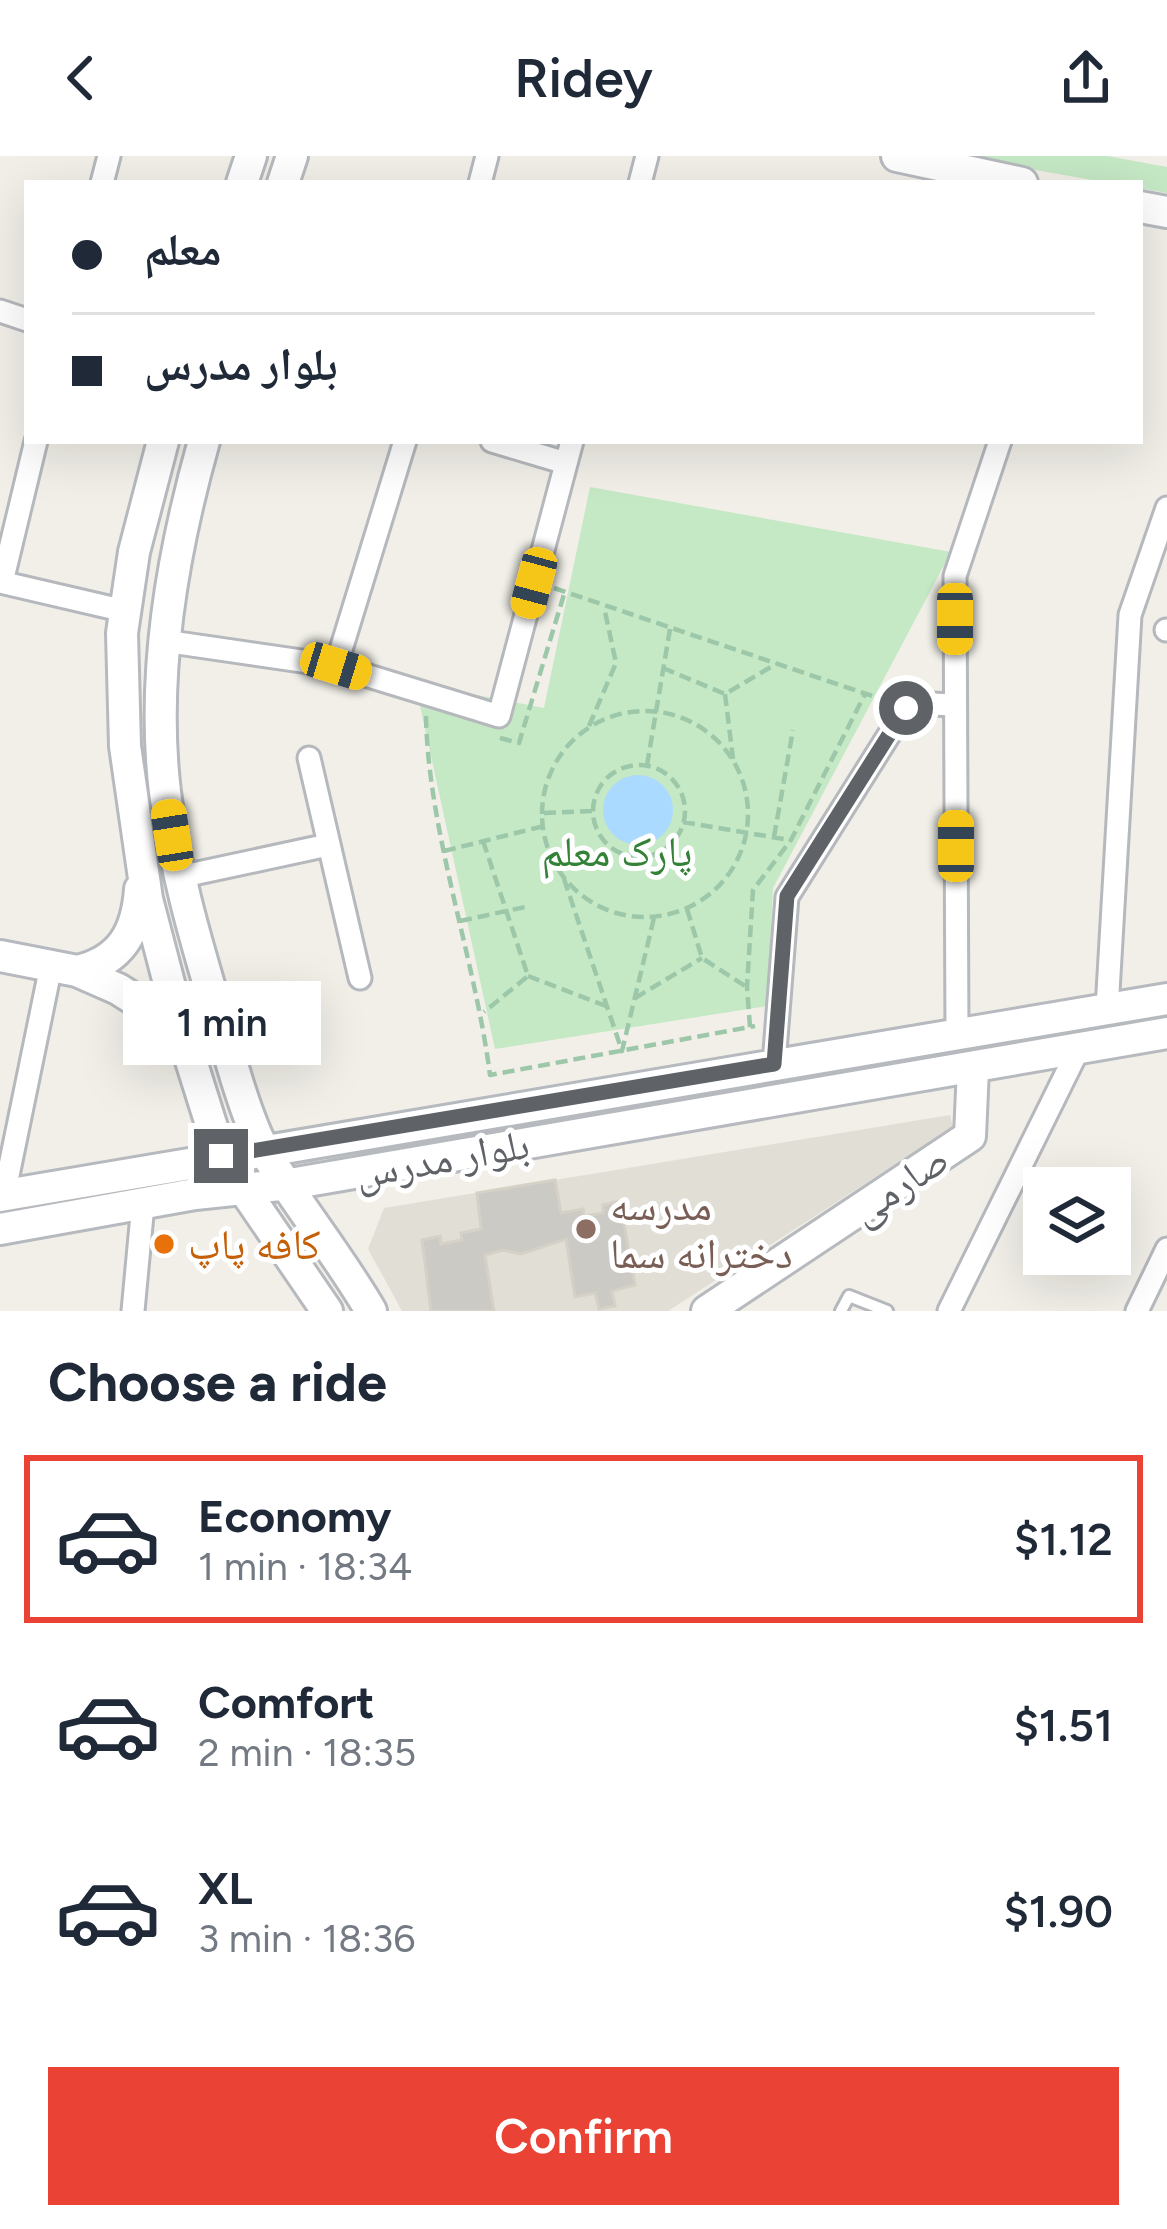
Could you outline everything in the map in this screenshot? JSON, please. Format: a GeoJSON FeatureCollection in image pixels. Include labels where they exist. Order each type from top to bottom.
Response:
{"type":"FeatureCollection","features":[{"type":"Feature","properties":{"kind":"main road"},"geometry":{"type":"LineString","coordinates":[[909,157],[1009,180]]}},
{"type":"Feature","properties":{"kind":"main road"},"geometry":{"type":"LineString","coordinates":[[162,444],[134,551],[124,611],[123,727],[142,866],[159,952],[221,1156],[318,1303]]}},
{"type":"Feature","properties":{"kind":"main road"},"geometry":{"type":"LineString","coordinates":[[203,444],[170,592],[164,641],[165,792],[179,877],[224,1035],[263,1149],[371,1311]]}},
{"type":"Feature","properties":{"kind":"main road"},"geometry":{"type":"LineString","coordinates":[[64,968],[95,967],[115,956],[130,936],[139,910],[142,866]]}},
{"type":"Feature","properties":{"kind":"main road"},"geometry":{"type":"LineString","coordinates":[[0,956],[64,968],[118,989],[181,1029]]}},
{"type":"Feature","properties":{"kind":"main road","name":"بلوار مدرس"},"geometry":{"type":"LineString","coordinates":[[2,1195],[1167,999]]}},
{"type":"Feature","properties":{"kind":"main road","name":"بلوار مدرس"},"geometry":{"type":"LineString","coordinates":[[0,1229],[244,1187],[290,1184],[1167,1033]]}},
{"type":"Feature","properties":{"kind":"main road","name":"صارمی"},"geometry":{"type":"LineString","coordinates":[[707,1311],[970,1136],[973,1068]]}},
{"type":"Feature","properties":{"kind":"street"},"geometry":{"type":"LineString","coordinates":[[35,444],[1,582],[124,611]]}},
{"type":"Feature","properties":{"kind":"street"},"geometry":{"type":"LineString","coordinates":[[336,666],[403,444]]}},
{"type":"Feature","properties":{"kind":"street"},"geometry":{"type":"LineString","coordinates":[[164,641],[336,666],[499,726],[569,452],[514,444]]}},
{"type":"Feature","properties":{"kind":"street"},"geometry":{"type":"LineString","coordinates":[[957,1034],[955,576],[999,444]]}},
{"type":"Feature","properties":{"kind":"street"},"geometry":{"type":"LineString","coordinates":[[1107,1009],[1130,616],[1167,508]]}},
{"type":"Feature","properties":{"kind":"street"},"geometry":{"type":"LineString","coordinates":[[774,1064],[787,896],[909,703],[955,705]]}},
{"type":"Feature","properties":{"kind":"street"},"geometry":{"type":"LineString","coordinates":[[309,758],[360,978]]}},
{"type":"Feature","properties":{"kind":"street"},"geometry":{"type":"LineString","coordinates":[[179,877],[328,845]]}},
{"type":"Feature","properties":{"kind":"street"},"geometry":{"type":"LineString","coordinates":[[2,1195],[64,968]]}},
{"type":"Feature","properties":{"kind":"street"},"geometry":{"type":"LineString","coordinates":[[950,1311],[1079,1048]]}},
{"type":"Feature","properties":{"kind":"street"},"geometry":{"type":"LineString","coordinates":[[133,1311],[143,1204]]}},
{"type":"Feature","properties":{"kind":"street"},"geometry":{"type":"LineString","coordinates":[[1137,1311],[1167,1249]]}},
{"type":"Feature","properties":{"kind":"lane"},"geometry":{"type":"LineString","coordinates":[[841,1311],[849,1296],[887,1311]]}},
{"type":"Feature","properties":{"kind":"path"},"geometry":{"type":"LineString","coordinates":[[534,583],[906,708]]}},
{"type":"Feature","properties":{"kind":"path"},"geometry":{"type":"LineString","coordinates":[[499,726],[519,743],[565,591]]}},
{"type":"Feature","properties":{"kind":"path"},"geometry":{"type":"LineString","coordinates":[[589,726],[616,663],[604,604]]}},
{"type":"Feature","properties":{"kind":"path"},"geometry":{"type":"LineString","coordinates":[[647,765],[670,627]]}},
{"type":"Feature","properties":{"kind":"path"},"geometry":{"type":"LineString","coordinates":[[725,694],[776,664]]}},
{"type":"Feature","properties":{"kind":"path"},"geometry":{"type":"LineString","coordinates":[[663,668],[725,694]]}},
{"type":"Feature","properties":{"kind":"path"},"geometry":{"type":"LineString","coordinates":[[725,694],[733,760]]}},
{"type":"Feature","properties":{"kind":"path"},"geometry":{"type":"LineString","coordinates":[[563,878],[589,900],[620,914],[654,917],[687,909],[716,890],[736,864],[748,833],[748,797],[733,760],[716,737],[687,718],[656,710],[620,712],[589,726],[564,749],[547,779],[542,813],[547,847],[563,878],[622,1051]]}},
{"type":"Feature","properties":{"kind":"path"},"geometry":{"type":"LineString","coordinates":[[440,719],[425,716],[444,851],[482,1013],[490,1076],[778,1021]]}},
{"type":"Feature","properties":{"kind":"path"},"geometry":{"type":"LineString","coordinates":[[774,837],[793,730]]}},
{"type":"Feature","properties":{"kind":"path"},"geometry":{"type":"LineString","coordinates":[[647,765],[676,783],[682,796],[683,822],[666,848],[639,857],[610,848],[600,836],[593,811],[597,790],[606,778],[619,769],[647,765]]}},
{"type":"Feature","properties":{"kind":"path"},"geometry":{"type":"LineString","coordinates":[[542,813],[593,811]]}},
{"type":"Feature","properties":{"kind":"path"},"geometry":{"type":"LineString","coordinates":[[683,822],[791,840]]}},
{"type":"Feature","properties":{"kind":"path"},"geometry":{"type":"LineString","coordinates":[[444,851],[544,826]]}},
{"type":"Feature","properties":{"kind":"path"},"geometry":{"type":"LineString","coordinates":[[483,842],[528,976]]}},
{"type":"Feature","properties":{"kind":"path"},"geometry":{"type":"LineString","coordinates":[[460,921],[525,907]]}},
{"type":"Feature","properties":{"kind":"path"},"geometry":{"type":"LineString","coordinates":[[687,909],[702,958],[747,987]]}},
{"type":"Feature","properties":{"kind":"path"},"geometry":{"type":"LineString","coordinates":[[622,1051],[654,917]]}},
{"type":"Feature","properties":{"kind":"path"},"geometry":{"type":"LineString","coordinates":[[634,999],[702,958]]}},
{"type":"Feature","properties":{"kind":"path"},"geometry":{"type":"LineString","coordinates":[[528,976],[607,1006]]}},
{"type":"Feature","properties":{"kind":"path"},"geometry":{"type":"LineString","coordinates":[[482,1013],[528,976]]}},
{"type":"Feature","properties":{"kind":"shaded area","name":"مدرسه دخترانه سما"},"geometry":{"type":"Polygon","coordinates":[[[950,1115],[953,1127],[668,1311],[402,1311],[368,1249],[384,1208],[950,1115]]]}},
{"type":"Feature","properties":{"kind":"green space"},"geometry":{"type":"Polygon","coordinates":[[[957,156],[1107,156],[1167,167],[1167,193],[1143,189],[1143,180],[1092,180],[957,156]]]}},
{"type":"Feature","properties":{"kind":"green space","name":"پارک معلم"},"geometry":{"type":"Polygon","coordinates":[[[590,487],[951,552],[773,888],[767,1006],[495,1049],[415,683],[544,708],[590,487]]]}},
{"type":"Feature","properties":{"kind":"water"},"geometry":{"type":"Polygon","coordinates":[[[638,775],[663,785],[673,810],[663,835],[638,845],[613,835],[603,810],[613,785],[638,775]]]}},
{"type":"Feature","properties":{"kind":"building"},"geometry":{"type":"Polygon","coordinates":[[[555,1180],[561,1213],[583,1209],[584,1216],[603,1213],[603,1205],[620,1201],[635,1285],[612,1291],[615,1306],[599,1309],[595,1293],[575,1297],[566,1239],[521,1254],[503,1250],[485,1255],[494,1311],[431,1311],[422,1240],[440,1236],[441,1244],[462,1240],[461,1233],[481,1229],[477,1193],[555,1180]]]}},
{"type":"Feature","properties":{"kind":"place","name":"مدرسه دخترانه سما"},"geometry":{"type":"Point","coordinates":[586,1229]}},
{"type":"Feature","properties":{"kind":"place","name":"کافه پاپ"},"geometry":{"type":"Point","coordinates":[164,1244]}},
{"type":"Feature","properties":{"kind":"route"},"geometry":{"type":"LineString","coordinates":[[221,1156],[774,1064],[787,896],[906,708]]}}]}
